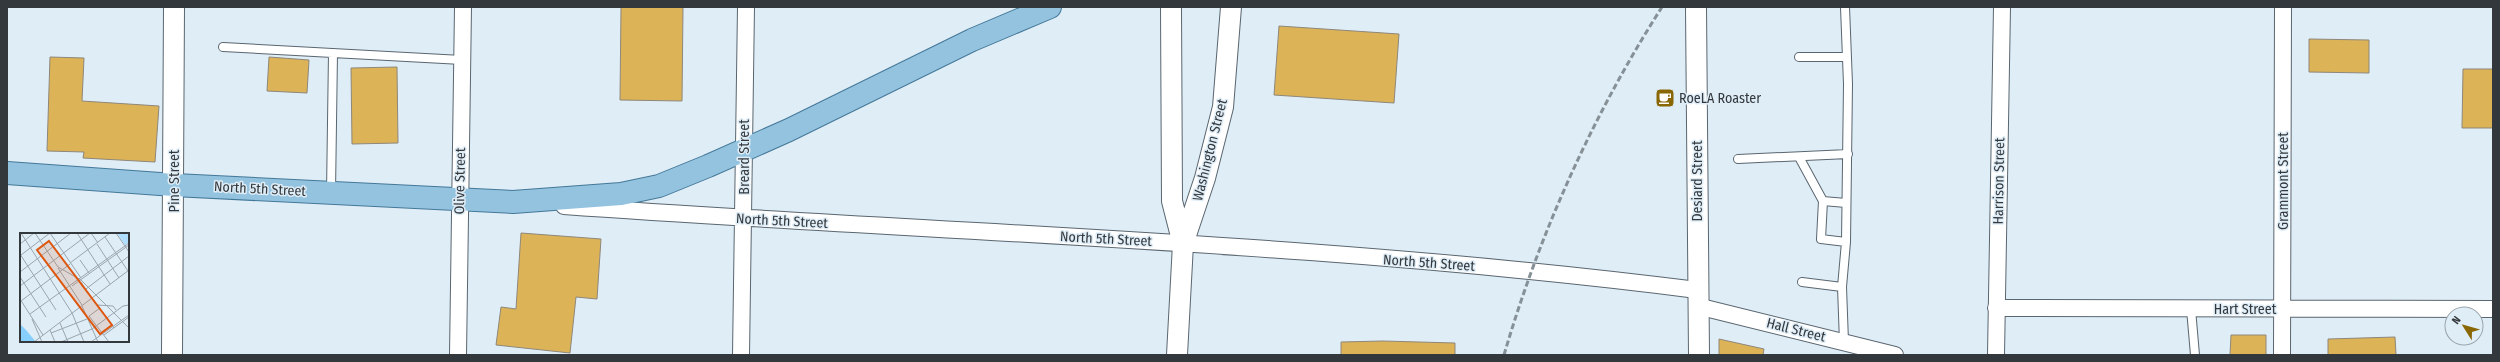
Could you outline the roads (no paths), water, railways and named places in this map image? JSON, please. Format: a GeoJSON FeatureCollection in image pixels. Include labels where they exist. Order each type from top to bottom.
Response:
{"type":"FeatureCollection","features":[{"type":"Feature","properties":{"kind":"main road","name":"North 5th Street"},"geometry":{"type":"LineString","coordinates":[[7,173],[174,185],[513,202],[621,194],[659,186],[744,150],[972,40],[1050,7]]}},
{"type":"Feature","properties":{"kind":"street","name":"Pine Street"},"geometry":{"type":"LineString","coordinates":[[172,355],[174,7]]}},
{"type":"Feature","properties":{"kind":"street","name":"Olive Street"},"geometry":{"type":"LineString","coordinates":[[458,355],[459,200],[463,7]]}},
{"type":"Feature","properties":{"kind":"street","name":"Breard Street"},"geometry":{"type":"LineString","coordinates":[[741,355],[746,7]]}},
{"type":"Feature","properties":{"kind":"street","name":"Washington Street"},"geometry":{"type":"LineString","coordinates":[[1171,7],[1172,201],[1183,244]]}},
{"type":"Feature","properties":{"kind":"street","name":"Washington Street"},"geometry":{"type":"LineString","coordinates":[[1177,355],[1183,244],[1205,178],[1223,107],[1231,7]]}},
{"type":"Feature","properties":{"kind":"street","name":"Desiard Street"},"geometry":{"type":"LineString","coordinates":[[1696,7],[1698,355]]}},
{"type":"Feature","properties":{"kind":"street","name":"Harrison Street"},"geometry":{"type":"LineString","coordinates":[[1996,355],[2002,7]]}},
{"type":"Feature","properties":{"kind":"street","name":"Grammont Street"},"geometry":{"type":"LineString","coordinates":[[2282,355],[2283,7]]}},
{"type":"Feature","properties":{"kind":"street","name":"North 5th Street"},"geometry":{"type":"LineString","coordinates":[[513,202],[744,219],[1183,244],[1565,273],[1697,298]]}},
{"type":"Feature","properties":{"kind":"street","name":"Hall Street"},"geometry":{"type":"LineString","coordinates":[[1697,298],[1844,342],[1894,355]]}},
{"type":"Feature","properties":{"kind":"street","name":"Hart Street"},"geometry":{"type":"LineString","coordinates":[[1996,308],[2493,309]]}},
{"type":"Feature","properties":{"kind":"lane"},"geometry":{"type":"LineString","coordinates":[[1844,342],[1842,287],[1846,242],[1848,154],[1845,7]]}},
{"type":"Feature","properties":{"kind":"lane"},"geometry":{"type":"LineString","coordinates":[[223,47],[462,60]]}},
{"type":"Feature","properties":{"kind":"lane"},"geometry":{"type":"LineString","coordinates":[[331,193],[333,53]]}},
{"type":"Feature","properties":{"kind":"lane"},"geometry":{"type":"LineString","coordinates":[[1799,57],[1847,57]]}},
{"type":"Feature","properties":{"kind":"lane"},"geometry":{"type":"LineString","coordinates":[[1738,159],[1848,154]]}},
{"type":"Feature","properties":{"kind":"lane"},"geometry":{"type":"LineString","coordinates":[[1799,156],[1823,201],[1821,239],[1846,242]]}},
{"type":"Feature","properties":{"kind":"lane"},"geometry":{"type":"LineString","coordinates":[[1823,201],[1846,203]]}},
{"type":"Feature","properties":{"kind":"lane"},"geometry":{"type":"LineString","coordinates":[[1802,282],[1842,287]]}},
{"type":"Feature","properties":{"kind":"lane"},"geometry":{"type":"LineString","coordinates":[[2191,309],[2195,355]]}},
{"type":"Feature","properties":{"kind":"railway"},"geometry":{"type":"LineString","coordinates":[[1504,355],[1534,264],[1571,175],[1613,90],[1662,7]]}},
{"type":"Feature","properties":{"kind":"place","name":"RoeLA Roaster"},"geometry":{"type":"Point","coordinates":[1665,98]}}]}
